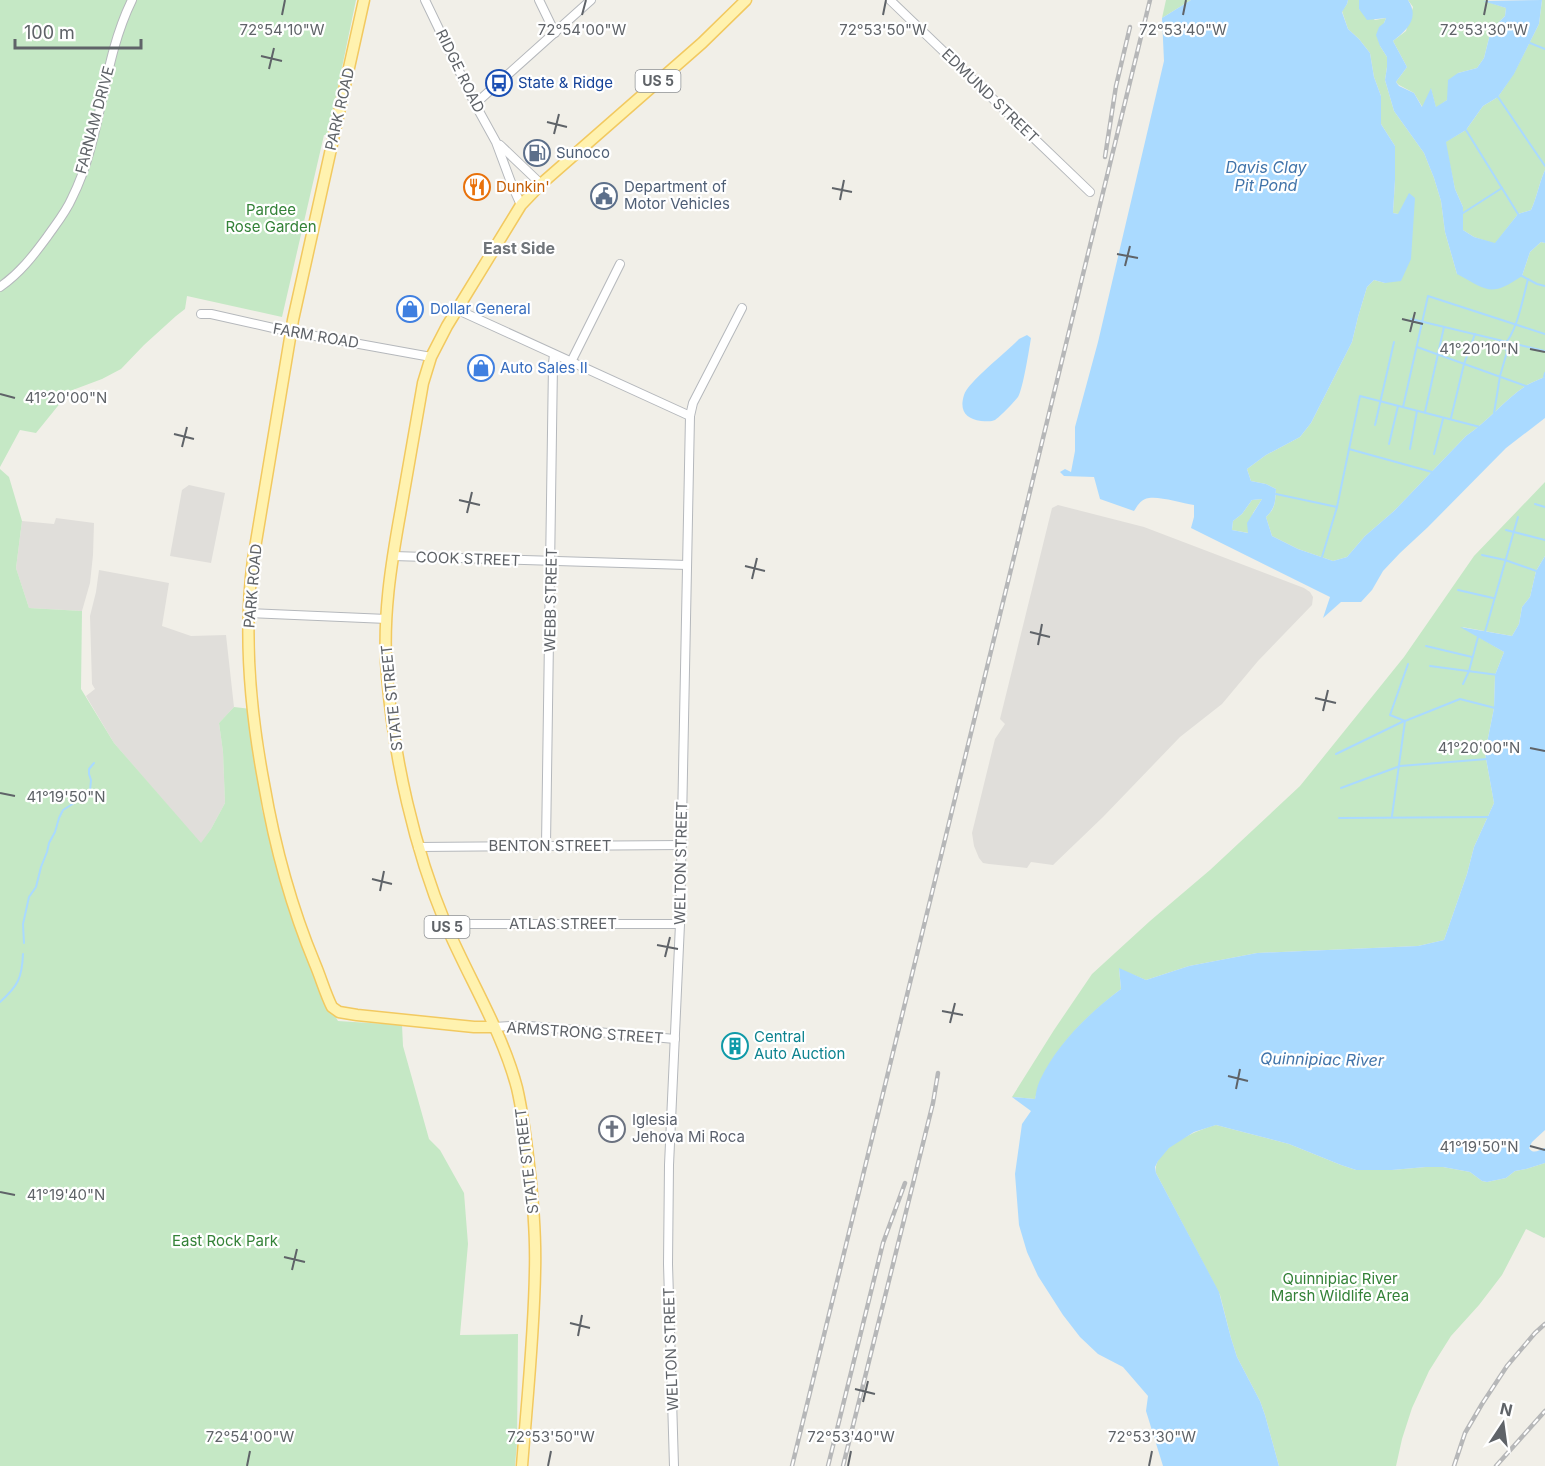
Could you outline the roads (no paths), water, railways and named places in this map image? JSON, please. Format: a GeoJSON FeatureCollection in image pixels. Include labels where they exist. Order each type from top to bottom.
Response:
{"type":"FeatureCollection","features":[{"type":"Feature","properties":{"kind":"main road","name":"PARK ROAD"},"geometry":{"type":"LineString","coordinates":[[364,0],[291,332],[252,568],[249,613],[252,707],[256,743],[282,870],[297,918],[332,1006],[339,1012],[357,1015],[474,1028],[494,1027]]}},
{"type":"Feature","properties":{"kind":"main road","name":"STATE STREET"},"geometry":{"type":"LineString","coordinates":[[522,1466],[534,1299],[534,1227],[521,1107],[502,1042],[446,924],[418,847],[391,712],[385,646],[388,588],[423,383],[431,357],[447,326],[521,205],[541,184],[702,43],[746,0]]}},
{"type":"Feature","properties":{"kind":"street","name":"FARNAM DRIVE"},"geometry":{"type":"LineString","coordinates":[[0,287],[32,258],[72,199],[89,153],[116,42],[132,0]]}},
{"type":"Feature","properties":{"kind":"street","name":"RIDGE ROAD"},"geometry":{"type":"LineString","coordinates":[[424,0],[496,142],[521,205]]}},
{"type":"Feature","properties":{"kind":"street"},"geometry":{"type":"LineString","coordinates":[[539,0],[555,33]]}},
{"type":"Feature","properties":{"kind":"street"},"geometry":{"type":"LineString","coordinates":[[475,104],[591,0]]}},
{"type":"Feature","properties":{"kind":"street","name":"EDMUND STREET"},"geometry":{"type":"LineString","coordinates":[[890,0],[1090,192]]}},
{"type":"Feature","properties":{"kind":"street","name":"RIDGE ROAD"},"geometry":{"type":"LineString","coordinates":[[496,142],[541,184]]}},
{"type":"Feature","properties":{"kind":"street"},"geometry":{"type":"LineString","coordinates":[[570,362],[620,264]]}},
{"type":"Feature","properties":{"kind":"street","name":"WELTON STREET"},"geometry":{"type":"LineString","coordinates":[[674,1466],[669,1165],[680,924],[690,416],[693,403],[742,308]]}},
{"type":"Feature","properties":{"kind":"street"},"geometry":{"type":"LineString","coordinates":[[458,310],[690,416]]}},
{"type":"Feature","properties":{"kind":"street","name":"FARM ROAD"},"geometry":{"type":"LineString","coordinates":[[201,314],[211,314],[291,332],[431,357]]}},
{"type":"Feature","properties":{"kind":"street","name":"WEBB STREET"},"geometry":{"type":"LineString","coordinates":[[546,845],[554,355]]}},
{"type":"Feature","properties":{"kind":"street","name":"COOK STREET"},"geometry":{"type":"LineString","coordinates":[[393,556],[687,566]]}},
{"type":"Feature","properties":{"kind":"street"},"geometry":{"type":"LineString","coordinates":[[249,613],[387,619]]}},
{"type":"Feature","properties":{"kind":"street","name":"BENTON STREET"},"geometry":{"type":"LineString","coordinates":[[418,847],[682,845]]}},
{"type":"Feature","properties":{"kind":"street","name":"ATLAS STREET"},"geometry":{"type":"LineString","coordinates":[[446,924],[680,924]]}},
{"type":"Feature","properties":{"kind":"street","name":"ARMSTRONG STREET"},"geometry":{"type":"LineString","coordinates":[[494,1027],[530,1026],[675,1039]]}},
{"type":"Feature","properties":{"kind":"water","name":"Davis Clay Pit Pond"},"geometry":{"type":"Polygon","coordinates":[[[1191,0],[1348,0],[1342,12],[1348,29],[1370,53],[1374,77],[1381,96],[1381,124],[1395,146],[1393,213],[1398,214],[1409,193],[1415,198],[1411,259],[1401,281],[1385,283],[1374,280],[1367,287],[1352,342],[1311,423],[1300,437],[1266,455],[1247,469],[1251,481],[1276,489],[1273,507],[1266,517],[1272,536],[1298,549],[1333,561],[1347,557],[1365,536],[1394,511],[1466,436],[1527,385],[1545,377],[1545,418],[1506,448],[1400,553],[1383,571],[1372,590],[1361,602],[1341,602],[1323,618],[1330,597],[1191,528],[1194,505],[1149,498],[1142,501],[1134,511],[1100,499],[1094,477],[1064,476],[1060,472],[1065,469],[1071,472],[1075,451],[1075,427],[1098,342],[1164,61],[1162,18],[1191,0]],[[1262,499],[1252,500],[1242,514],[1233,521],[1232,530],[1248,533],[1247,523],[1262,499]]]}},
{"type":"Feature","properties":{"kind":"water"},"geometry":{"type":"Polygon","coordinates":[[[1359,0],[1408,0],[1413,12],[1412,18],[1407,28],[1393,41],[1407,67],[1396,82],[1399,86],[1414,93],[1422,107],[1431,88],[1436,107],[1447,100],[1448,80],[1458,73],[1477,68],[1484,58],[1491,30],[1505,16],[1506,8],[1483,1],[1542,0],[1539,24],[1514,74],[1498,97],[1483,106],[1466,130],[1446,142],[1455,189],[1463,207],[1463,230],[1474,237],[1495,243],[1518,214],[1531,210],[1545,170],[1545,243],[1541,242],[1530,252],[1522,276],[1512,283],[1489,289],[1457,274],[1445,232],[1441,201],[1434,178],[1424,153],[1394,111],[1385,80],[1387,57],[1376,35],[1386,18],[1367,20],[1359,9],[1359,0]]]}},
{"type":"Feature","properties":{"kind":"water"},"geometry":{"type":"Polygon","coordinates":[[[1027,335],[1031,338],[1018,397],[993,421],[981,421],[968,416],[962,406],[967,389],[1019,339],[1027,335]]]}},
{"type":"Feature","properties":{"kind":"water","name":"Quinnipiac River"},"geometry":{"type":"Polygon","coordinates":[[[1545,556],[1545,1130],[1529,1148],[1534,1152],[1545,1148],[1545,1163],[1515,1171],[1506,1178],[1487,1182],[1470,1172],[1443,1167],[1356,1170],[1289,1144],[1216,1125],[1194,1132],[1169,1148],[1158,1161],[1155,1167],[1156,1173],[1219,1292],[1237,1357],[1260,1401],[1279,1466],[1163,1466],[1146,1411],[1148,1396],[1123,1367],[1098,1354],[1080,1337],[1038,1276],[1027,1252],[1019,1225],[1015,1174],[1022,1124],[1031,1111],[1012,1097],[1035,1099],[1040,1080],[1055,1054],[1097,1008],[1121,989],[1119,968],[1146,980],[1189,966],[1257,953],[1418,946],[1444,940],[1474,847],[1494,803],[1485,753],[1494,708],[1495,675],[1504,652],[1460,627],[1512,636],[1519,624],[1522,607],[1530,597],[1536,571],[1545,556]]]}},
{"type":"Feature","properties":{"kind":"waterway"},"geometry":{"type":"LineString","coordinates":[[1530,43],[1545,49]]}},
{"type":"Feature","properties":{"kind":"waterway"},"geometry":{"type":"LineString","coordinates":[[1498,97],[1545,166]]}},
{"type":"Feature","properties":{"kind":"waterway"},"geometry":{"type":"LineString","coordinates":[[1466,130],[1518,214]]}},
{"type":"Feature","properties":{"kind":"waterway"},"geometry":{"type":"LineString","coordinates":[[1463,213],[1502,188]]}},
{"type":"Feature","properties":{"kind":"waterway"},"geometry":{"type":"LineString","coordinates":[[1522,276],[1545,286]]}},
{"type":"Feature","properties":{"kind":"waterway"},"geometry":{"type":"LineString","coordinates":[[1494,413],[1500,376],[1507,352],[1504,345],[1513,332],[1528,279]]}},
{"type":"Feature","properties":{"kind":"waterway"},"geometry":{"type":"LineString","coordinates":[[1403,407],[1428,296],[1545,334]]}},
{"type":"Feature","properties":{"kind":"waterway"},"geometry":{"type":"LineString","coordinates":[[1411,319],[1545,351]]}},
{"type":"Feature","properties":{"kind":"waterway"},"geometry":{"type":"LineString","coordinates":[[1425,412],[1444,327]]}},
{"type":"Feature","properties":{"kind":"waterway"},"geometry":{"type":"LineString","coordinates":[[1451,418],[1464,364],[1475,334]]}},
{"type":"Feature","properties":{"kind":"waterway"},"geometry":{"type":"LineString","coordinates":[[1375,425],[1394,342]]}},
{"type":"Feature","properties":{"kind":"waterway"},"geometry":{"type":"LineString","coordinates":[[1417,347],[1526,386]]}},
{"type":"Feature","properties":{"kind":"waterway"},"geometry":{"type":"LineString","coordinates":[[1544,377],[1545,373]]}},
{"type":"Feature","properties":{"kind":"waterway"},"geometry":{"type":"LineString","coordinates":[[1276,494],[1337,507],[1360,396],[1480,427]]}},
{"type":"Feature","properties":{"kind":"waterway"},"geometry":{"type":"LineString","coordinates":[[1389,444],[1398,406]]}},
{"type":"Feature","properties":{"kind":"waterway"},"geometry":{"type":"LineString","coordinates":[[1410,449],[1417,411]]}},
{"type":"Feature","properties":{"kind":"waterway"},"geometry":{"type":"LineString","coordinates":[[1434,454],[1443,419]]}},
{"type":"Feature","properties":{"kind":"waterway"},"geometry":{"type":"LineString","coordinates":[[1349,449],[1432,472]]}},
{"type":"Feature","properties":{"kind":"waterway"},"geometry":{"type":"LineString","coordinates":[[1535,504],[1545,507]]}},
{"type":"Feature","properties":{"kind":"waterway"},"geometry":{"type":"LineString","coordinates":[[1322,557],[1337,507]]}},
{"type":"Feature","properties":{"kind":"waterway"},"geometry":{"type":"LineString","coordinates":[[1485,632],[1518,517]]}},
{"type":"Feature","properties":{"kind":"waterway"},"geometry":{"type":"LineString","coordinates":[[1506,530],[1545,540]]}},
{"type":"Feature","properties":{"kind":"waterway"},"geometry":{"type":"LineString","coordinates":[[1482,555],[1505,560],[1545,574]]}},
{"type":"Feature","properties":{"kind":"waterway"},"geometry":{"type":"LineString","coordinates":[[1458,590],[1493,598]]}},
{"type":"Feature","properties":{"kind":"waterway"},"geometry":{"type":"LineString","coordinates":[[1463,684],[1479,637]]}},
{"type":"Feature","properties":{"kind":"waterway"},"geometry":{"type":"LineString","coordinates":[[1426,646],[1472,657]]}},
{"type":"Feature","properties":{"kind":"waterway"},"geometry":{"type":"LineString","coordinates":[[1408,664],[1390,715],[1405,721],[1460,699],[1495,708]]}},
{"type":"Feature","properties":{"kind":"waterway"},"geometry":{"type":"LineString","coordinates":[[1430,666],[1498,675]]}},
{"type":"Feature","properties":{"kind":"waterway"},"geometry":{"type":"LineString","coordinates":[[1336,754],[1404,721]]}},
{"type":"Feature","properties":{"kind":"waterway"},"geometry":{"type":"LineString","coordinates":[[1392,816],[1405,721]]}},
{"type":"Feature","properties":{"kind":"waterway"},"geometry":{"type":"LineString","coordinates":[[1341,788],[1400,766],[1487,759]]}},
{"type":"Feature","properties":{"kind":"waterway"},"geometry":{"type":"LineString","coordinates":[[24,943],[23,924],[29,897],[36,887],[49,843],[63,810],[90,791],[89,769],[94,763]]}},
{"type":"Feature","properties":{"kind":"waterway"},"geometry":{"type":"LineString","coordinates":[[1339,818],[1489,817]]}},
{"type":"Feature","properties":{"kind":"waterway"},"geometry":{"type":"LineString","coordinates":[[0,1002],[18,981],[23,954]]}},
{"type":"Feature","properties":{"kind":"railway"},"geometry":{"type":"LineString","coordinates":[[792,1466],[1150,0]]}},
{"type":"Feature","properties":{"kind":"railway"},"geometry":{"type":"LineString","coordinates":[[1105,157],[1116,86],[1130,27]]}},
{"type":"Feature","properties":{"kind":"railway"},"geometry":{"type":"LineString","coordinates":[[843,1466],[933,1103],[938,1073]]}},
{"type":"Feature","properties":{"kind":"railway"},"geometry":{"type":"LineString","coordinates":[[828,1466],[883,1243],[905,1183]]}},
{"type":"Feature","properties":{"kind":"railway"},"geometry":{"type":"LineString","coordinates":[[1454,1466],[1465,1433],[1482,1404],[1507,1366],[1545,1324]]}},
{"type":"Feature","properties":{"kind":"railway"},"geometry":{"type":"LineString","coordinates":[[1496,1466],[1545,1411]]}},
{"type":"Feature","properties":{"kind":"place","name":"State & Ridge"},"geometry":{"type":"Point","coordinates":[499,83]}},
{"type":"Feature","properties":{"kind":"place","name":"Sunoco"},"geometry":{"type":"Point","coordinates":[537,153]}},
{"type":"Feature","properties":{"kind":"place","name":"Dunkin'"},"geometry":{"type":"Point","coordinates":[477,187]}},
{"type":"Feature","properties":{"kind":"place","name":"Department of Motor Vehicles"},"geometry":{"type":"Point","coordinates":[604,196]}},
{"type":"Feature","properties":{"kind":"place","name":"Dollar General"},"geometry":{"type":"Point","coordinates":[410,309]}},
{"type":"Feature","properties":{"kind":"place","name":"Auto Sales II"},"geometry":{"type":"Point","coordinates":[481,368]}},
{"type":"Feature","properties":{"kind":"place","name":"Central Auto Auction"},"geometry":{"type":"Point","coordinates":[735,1046]}},
{"type":"Feature","properties":{"kind":"place","name":"Iglesia Jehova Mi Roca"},"geometry":{"type":"Point","coordinates":[612,1129]}},
{"type":"Feature","properties":{"kind":"district","name":"East Side"},"geometry":{"type":"Point","coordinates":[519,248]}},
{"type":"Feature","properties":{"kind":"park label","name":"Pardee Rose Garden"},"geometry":{"type":"Point","coordinates":[271,218]}},
{"type":"Feature","properties":{"kind":"park label","name":"East Rock Park"},"geometry":{"type":"Point","coordinates":[225,1241]}},
{"type":"Feature","properties":{"kind":"park label","name":"Quinnipiac River Marsh Wildlife Area"},"geometry":{"type":"Point","coordinates":[1340,1288]}}]}
